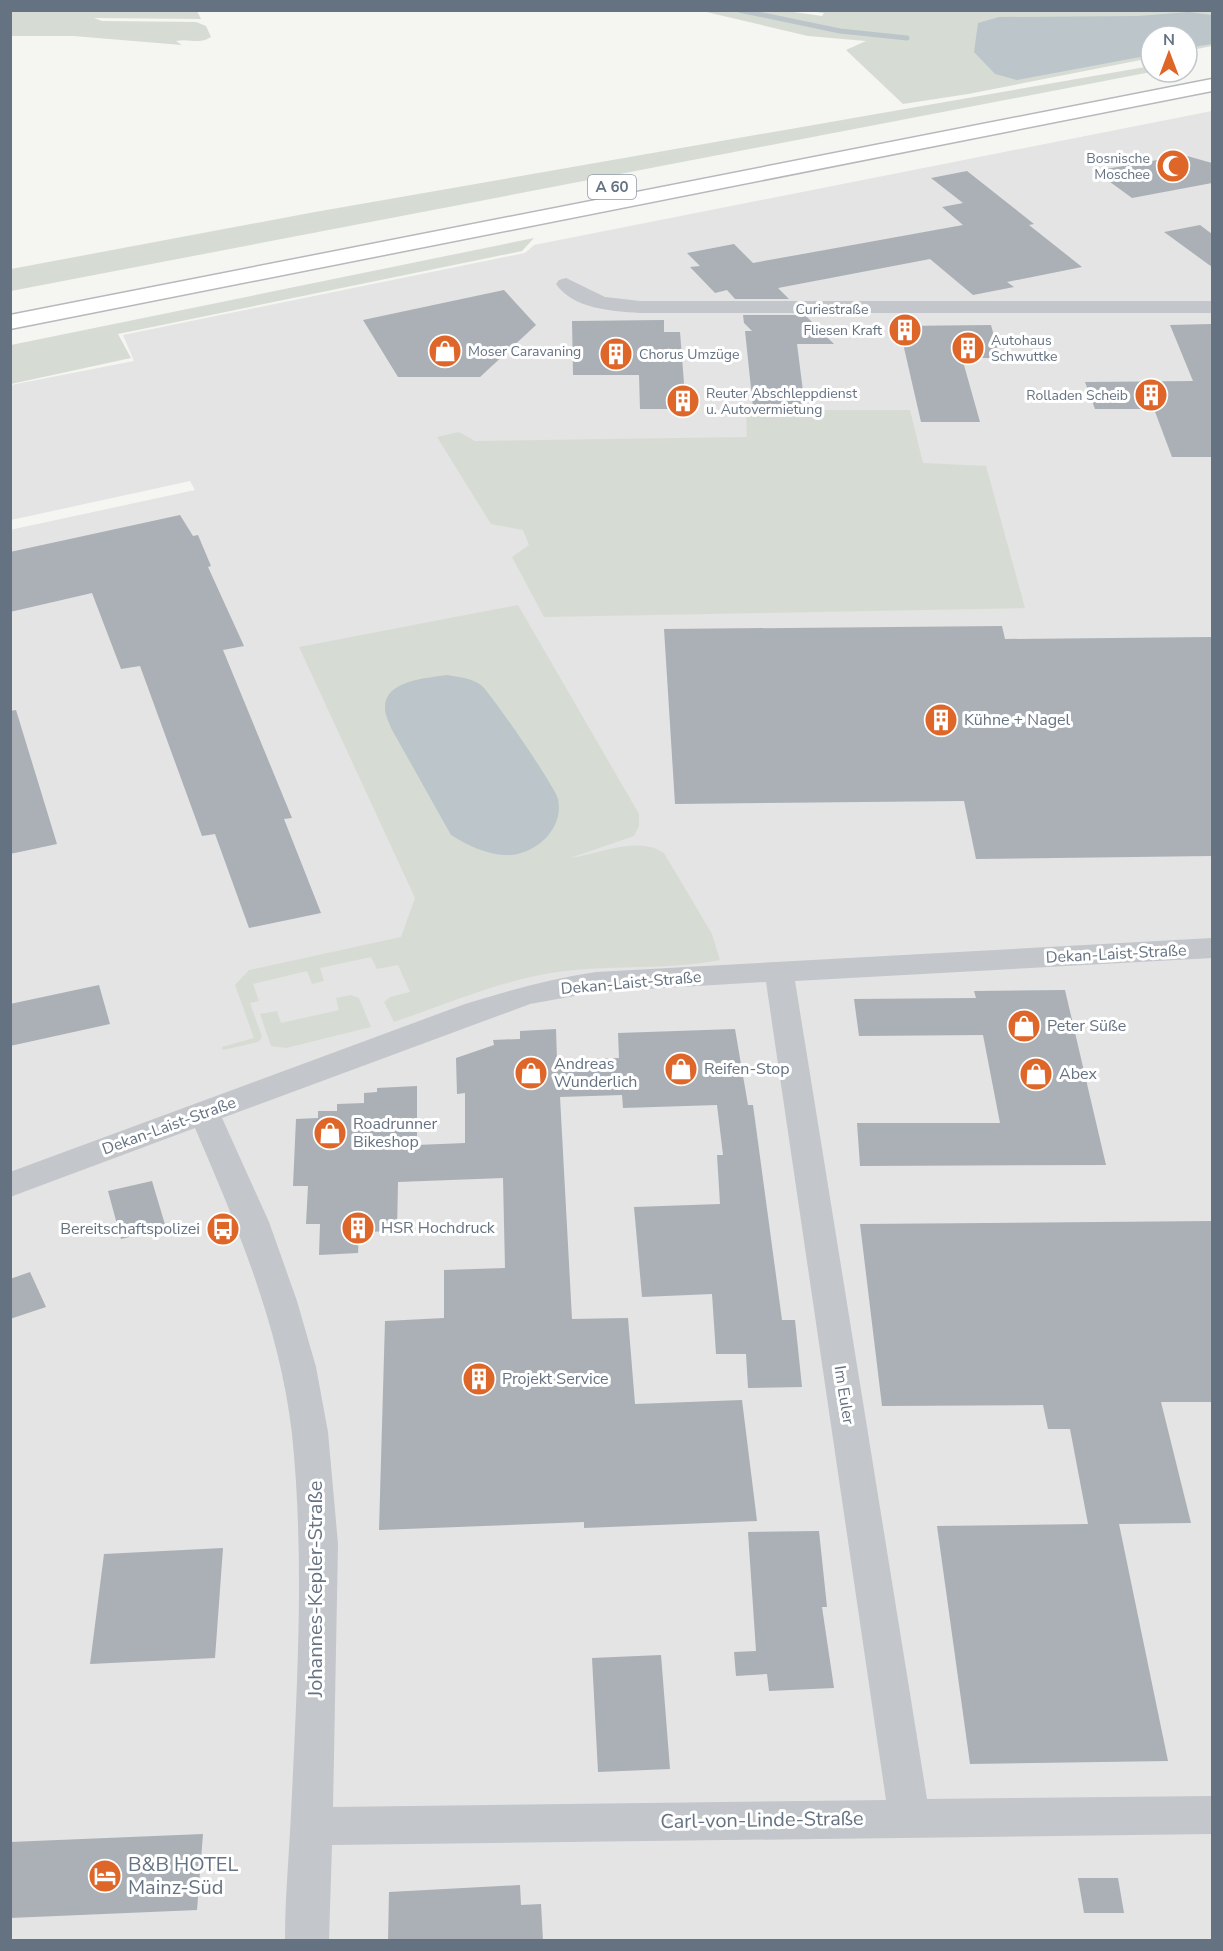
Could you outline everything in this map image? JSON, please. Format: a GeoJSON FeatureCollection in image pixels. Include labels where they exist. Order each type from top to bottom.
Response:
{"type":"FeatureCollection","features":[{"type":"Feature","properties":{"kind":"highway","name":"A 60"},"geometry":{"type":"LineString","coordinates":[[10,303],[1212,70]]}},
{"type":"Feature","properties":{"kind":"highway","name":"A 60"},"geometry":{"type":"LineString","coordinates":[[10,322],[1212,86]]}},
{"type":"Feature","properties":{"kind":"street","name":"Curiestraße"},"geometry":{"type":"LineString","coordinates":[[566,284],[588,299],[604,303],[666,308],[1212,307]]}},
{"type":"Feature","properties":{"kind":"street","name":"Dekan-Laist-Straße"},"geometry":{"type":"LineString","coordinates":[[10,1185],[476,1011],[525,995],[562,987],[596,982],[1212,948]]}},
{"type":"Feature","properties":{"kind":"street","name":"Im Euler"},"geometry":{"type":"LineString","coordinates":[[779,972],[909,1817]]}},
{"type":"Feature","properties":{"kind":"street","name":"Johannes-Kepler-Straße"},"geometry":{"type":"LineString","coordinates":[[204,1113],[252,1222],[280,1300],[298,1367],[310,1432],[319,1544],[307,1941]]}},
{"type":"Feature","properties":{"kind":"street","name":"Carl-von-Linde-Straße"},"geometry":{"type":"LineString","coordinates":[[312,1826],[1212,1815]]}},
{"type":"Feature","properties":{"kind":"shaded area"},"geometry":{"type":"Polygon","coordinates":[[[10,11],[197,11],[201,19],[94,18],[102,21],[196,22],[206,26],[211,37],[202,41],[176,41],[182,45],[73,36],[11,36],[10,11]]]}},
{"type":"Feature","properties":{"kind":"shaded area"},"geometry":{"type":"Polygon","coordinates":[[[702,11],[787,11],[822,16],[824,13],[809,11],[1212,11],[1212,46],[1199,49],[1199,24],[1139,24],[1139,60],[968,94],[903,104],[846,50],[866,41],[808,36],[702,11]]]}},
{"type":"Feature","properties":{"kind":"shaded area"},"geometry":{"type":"Polygon","coordinates":[[[1189,12],[1212,15],[1212,44],[1199,46],[1199,24],[1139,24],[1139,57],[1017,80],[995,74],[974,52],[978,23],[999,17],[1138,16],[1189,12]]]}},
{"type":"Feature","properties":{"kind":"shaded area"},"geometry":{"type":"Polygon","coordinates":[[[1139,68],[1139,74],[11,291],[11,269],[315,212],[1139,68]]]}},
{"type":"Feature","properties":{"kind":"shaded area"},"geometry":{"type":"Polygon","coordinates":[[[1212,111],[1212,1940],[11,1940],[10,530],[195,490],[190,481],[11,520],[11,385],[134,361],[123,335],[525,253],[534,245],[1212,111]]]}},
{"type":"Feature","properties":{"kind":"shaded area"},"geometry":{"type":"Polygon","coordinates":[[[534,238],[522,251],[118,334],[131,358],[11,384],[11,345],[534,238]]]}},
{"type":"Feature","properties":{"kind":"shaded area"},"geometry":{"type":"Polygon","coordinates":[[[746,410],[910,410],[923,463],[986,466],[1025,608],[544,617],[512,557],[529,545],[523,530],[491,524],[437,437],[459,432],[475,441],[747,437],[746,410]]]}},
{"type":"Feature","properties":{"kind":"shaded area"},"geometry":{"type":"Polygon","coordinates":[[[518,605],[639,814],[639,826],[634,836],[570,858],[630,846],[654,848],[664,853],[712,934],[720,960],[681,965],[584,969],[543,974],[478,992],[394,1022],[384,1002],[390,997],[410,992],[398,965],[377,969],[371,957],[320,968],[324,981],[312,984],[307,971],[253,984],[259,1001],[250,1003],[262,1037],[258,1042],[223,1050],[222,1047],[254,1038],[235,985],[249,970],[401,937],[415,898],[299,647],[518,605]]]}},
{"type":"Feature","properties":{"kind":"shaded area"},"geometry":{"type":"Polygon","coordinates":[[[447,675],[470,680],[482,686],[555,791],[559,809],[557,819],[547,836],[531,849],[511,855],[495,854],[451,835],[391,728],[385,709],[386,699],[391,692],[408,682],[447,675]]]}},
{"type":"Feature","properties":{"kind":"shaded area"},"geometry":{"type":"Polygon","coordinates":[[[351,995],[359,998],[371,1027],[286,1048],[271,1046],[260,1014],[277,1011],[281,1023],[339,1010],[336,998],[351,995]]]}},
{"type":"Feature","properties":{"kind":"building"},"geometry":{"type":"Polygon","coordinates":[[[1180,154],[1212,163],[1212,183],[1132,198],[1095,171],[1174,157],[1180,154]]]}},
{"type":"Feature","properties":{"kind":"building"},"geometry":{"type":"Polygon","coordinates":[[[967,171],[1034,224],[1029,225],[1082,267],[1007,282],[1014,287],[973,295],[930,259],[778,288],[789,299],[735,299],[727,290],[715,293],[690,267],[700,266],[687,253],[734,244],[753,263],[963,225],[942,207],[963,203],[931,178],[967,171]]]}},
{"type":"Feature","properties":{"kind":"building"},"geometry":{"type":"Polygon","coordinates":[[[1200,225],[1212,234],[1212,267],[1164,232],[1200,225]]]}},
{"type":"Feature","properties":{"kind":"building","name":"Moser Caravaning"},"geometry":{"type":"Polygon","coordinates":[[[504,290],[536,325],[480,377],[398,377],[363,320],[504,290]]]}},
{"type":"Feature","properties":{"kind":"building"},"geometry":{"type":"Polygon","coordinates":[[[743,315],[805,315],[834,344],[797,344],[805,407],[753,407],[745,331],[752,331],[744,323],[743,315]]]}},
{"type":"Feature","properties":{"kind":"building","name":"Chorus Umzüge"},"geometry":{"type":"Polygon","coordinates":[[[664,320],[664,332],[680,332],[686,409],[640,409],[639,375],[573,375],[572,321],[664,320]]]}},
{"type":"Feature","properties":{"kind":"building"},"geometry":{"type":"Polygon","coordinates":[[[1212,324],[1212,457],[1172,457],[1154,409],[1095,409],[1085,382],[1193,381],[1170,325],[1212,324]]]}},
{"type":"Feature","properties":{"kind":"building"},"geometry":{"type":"Polygon","coordinates":[[[991,325],[1000,358],[962,358],[980,422],[921,422],[899,326],[991,325]]]}},
{"type":"Feature","properties":{"kind":"building"},"geometry":{"type":"Polygon","coordinates":[[[180,515],[193,536],[198,535],[211,566],[208,567],[244,646],[223,650],[292,818],[284,819],[321,913],[249,928],[215,834],[202,836],[140,666],[121,669],[92,593],[10,612],[10,552],[180,515]]]}},
{"type":"Feature","properties":{"kind":"building","name":"Kühne + Nagel"},"geometry":{"type":"Polygon","coordinates":[[[1002,626],[1005,639],[1212,637],[1212,856],[976,859],[964,801],[675,804],[664,629],[1002,626]]]}},
{"type":"Feature","properties":{"kind":"building"},"geometry":{"type":"Polygon","coordinates":[[[16,710],[57,844],[10,854],[10,711],[16,710]]]}},
{"type":"Feature","properties":{"kind":"building"},"geometry":{"type":"Polygon","coordinates":[[[99,985],[110,1024],[10,1046],[10,1004],[99,985]]]}},
{"type":"Feature","properties":{"kind":"building"},"geometry":{"type":"Polygon","coordinates":[[[1065,990],[1106,1165],[860,1166],[857,1123],[1000,1123],[983,1035],[859,1036],[854,999],[976,998],[974,991],[1065,990]]]}},
{"type":"Feature","properties":{"kind":"building"},"geometry":{"type":"Polygon","coordinates":[[[556,1029],[557,1060],[619,1058],[618,1033],[735,1029],[748,1105],[753,1105],[782,1320],[795,1320],[802,1387],[748,1388],[746,1354],[716,1354],[712,1294],[642,1297],[634,1207],[720,1204],[717,1155],[723,1155],[717,1105],[623,1108],[622,1095],[560,1097],[572,1319],[628,1318],[635,1404],[742,1400],[757,1521],[584,1528],[584,1522],[379,1530],[385,1321],[444,1318],[444,1270],[505,1268],[503,1178],[398,1182],[397,1231],[359,1232],[358,1253],[319,1255],[320,1224],[306,1224],[308,1186],[293,1186],[296,1119],[318,1118],[318,1111],[337,1111],[337,1104],[364,1103],[364,1093],[377,1092],[377,1088],[417,1086],[417,1145],[465,1143],[465,1093],[457,1094],[456,1058],[494,1045],[493,1040],[520,1039],[520,1031],[556,1029]]]}},
{"type":"Feature","properties":{"kind":"building"},"geometry":{"type":"Polygon","coordinates":[[[152,1181],[166,1228],[121,1239],[108,1191],[152,1181]]]}},
{"type":"Feature","properties":{"kind":"building"},"geometry":{"type":"Polygon","coordinates":[[[1212,1221],[1212,1402],[1161,1402],[1191,1523],[1119,1524],[1168,1761],[970,1764],[937,1526],[1088,1524],[1070,1429],[1048,1429],[1043,1405],[882,1406],[860,1224],[1212,1221]]]}},
{"type":"Feature","properties":{"kind":"building"},"geometry":{"type":"Polygon","coordinates":[[[30,1272],[46,1307],[10,1319],[10,1279],[30,1272]]]}},
{"type":"Feature","properties":{"kind":"building"},"geometry":{"type":"Polygon","coordinates":[[[819,1531],[827,1607],[822,1607],[834,1688],[769,1691],[767,1674],[736,1676],[734,1652],[756,1651],[748,1532],[819,1531]]]}},
{"type":"Feature","properties":{"kind":"building"},"geometry":{"type":"Polygon","coordinates":[[[223,1548],[215,1658],[90,1664],[104,1554],[223,1548]]]}},
{"type":"Feature","properties":{"kind":"building"},"geometry":{"type":"Polygon","coordinates":[[[661,1655],[670,1769],[598,1772],[592,1658],[661,1655]]]}},
{"type":"Feature","properties":{"kind":"building","name":"B&B HOTEL Mainz-Süd"},"geometry":{"type":"Polygon","coordinates":[[[203,1834],[197,1910],[10,1918],[10,1842],[203,1834]]]}},
{"type":"Feature","properties":{"kind":"building"},"geometry":{"type":"Polygon","coordinates":[[[1078,1878],[1118,1878],[1124,1913],[1084,1913],[1078,1878]]]}},
{"type":"Feature","properties":{"kind":"building"},"geometry":{"type":"Polygon","coordinates":[[[520,1885],[521,1905],[541,1904],[543,1941],[388,1941],[389,1892],[520,1885]]]}},
{"type":"Feature","properties":{"kind":"waterway"},"geometry":{"type":"LineString","coordinates":[[739,10],[840,31],[907,38]]}},
{"type":"Feature","properties":{"kind":"place","name":"Bosnische Moschee"},"geometry":{"type":"Point","coordinates":[1173,166]}},
{"type":"Feature","properties":{"kind":"place","name":"Fliesen Kraft"},"geometry":{"type":"Point","coordinates":[905,330]}},
{"type":"Feature","properties":{"kind":"place","name":"Autohaus Schwuttke"},"geometry":{"type":"Point","coordinates":[968,348]}},
{"type":"Feature","properties":{"kind":"place","name":"Moser Caravaning"},"geometry":{"type":"Point","coordinates":[445,351]}},
{"type":"Feature","properties":{"kind":"place","name":"Chorus Umzüge"},"geometry":{"type":"Point","coordinates":[616,354]}},
{"type":"Feature","properties":{"kind":"place","name":"Rolladen Scheib"},"geometry":{"type":"Point","coordinates":[1151,395]}},
{"type":"Feature","properties":{"kind":"place","name":"Reuter Abschleppdienst u. Autovermietung"},"geometry":{"type":"Point","coordinates":[683,401]}},
{"type":"Feature","properties":{"kind":"place","name":"Kühne + Nagel"},"geometry":{"type":"Point","coordinates":[941,720]}},
{"type":"Feature","properties":{"kind":"place","name":"Peter Süße"},"geometry":{"type":"Point","coordinates":[1024,1026]}},
{"type":"Feature","properties":{"kind":"place","name":"Reifen-Stop"},"geometry":{"type":"Point","coordinates":[681,1069]}},
{"type":"Feature","properties":{"kind":"place","name":"Andreas Wunderlich"},"geometry":{"type":"Point","coordinates":[531,1073]}},
{"type":"Feature","properties":{"kind":"place","name":"Abex"},"geometry":{"type":"Point","coordinates":[1036,1074]}},
{"type":"Feature","properties":{"kind":"place","name":"Roadrunner Bikeshop"},"geometry":{"type":"Point","coordinates":[330,1133]}},
{"type":"Feature","properties":{"kind":"place","name":"HSR Hochdruck"},"geometry":{"type":"Point","coordinates":[358,1228]}},
{"type":"Feature","properties":{"kind":"place","name":"Bereitschaftspolizei"},"geometry":{"type":"Point","coordinates":[223,1229]}},
{"type":"Feature","properties":{"kind":"place","name":"Projekt Service"},"geometry":{"type":"Point","coordinates":[479,1379]}},
{"type":"Feature","properties":{"kind":"place","name":"B&B HOTEL Mainz-Süd"},"geometry":{"type":"Point","coordinates":[105,1876]}}]}
